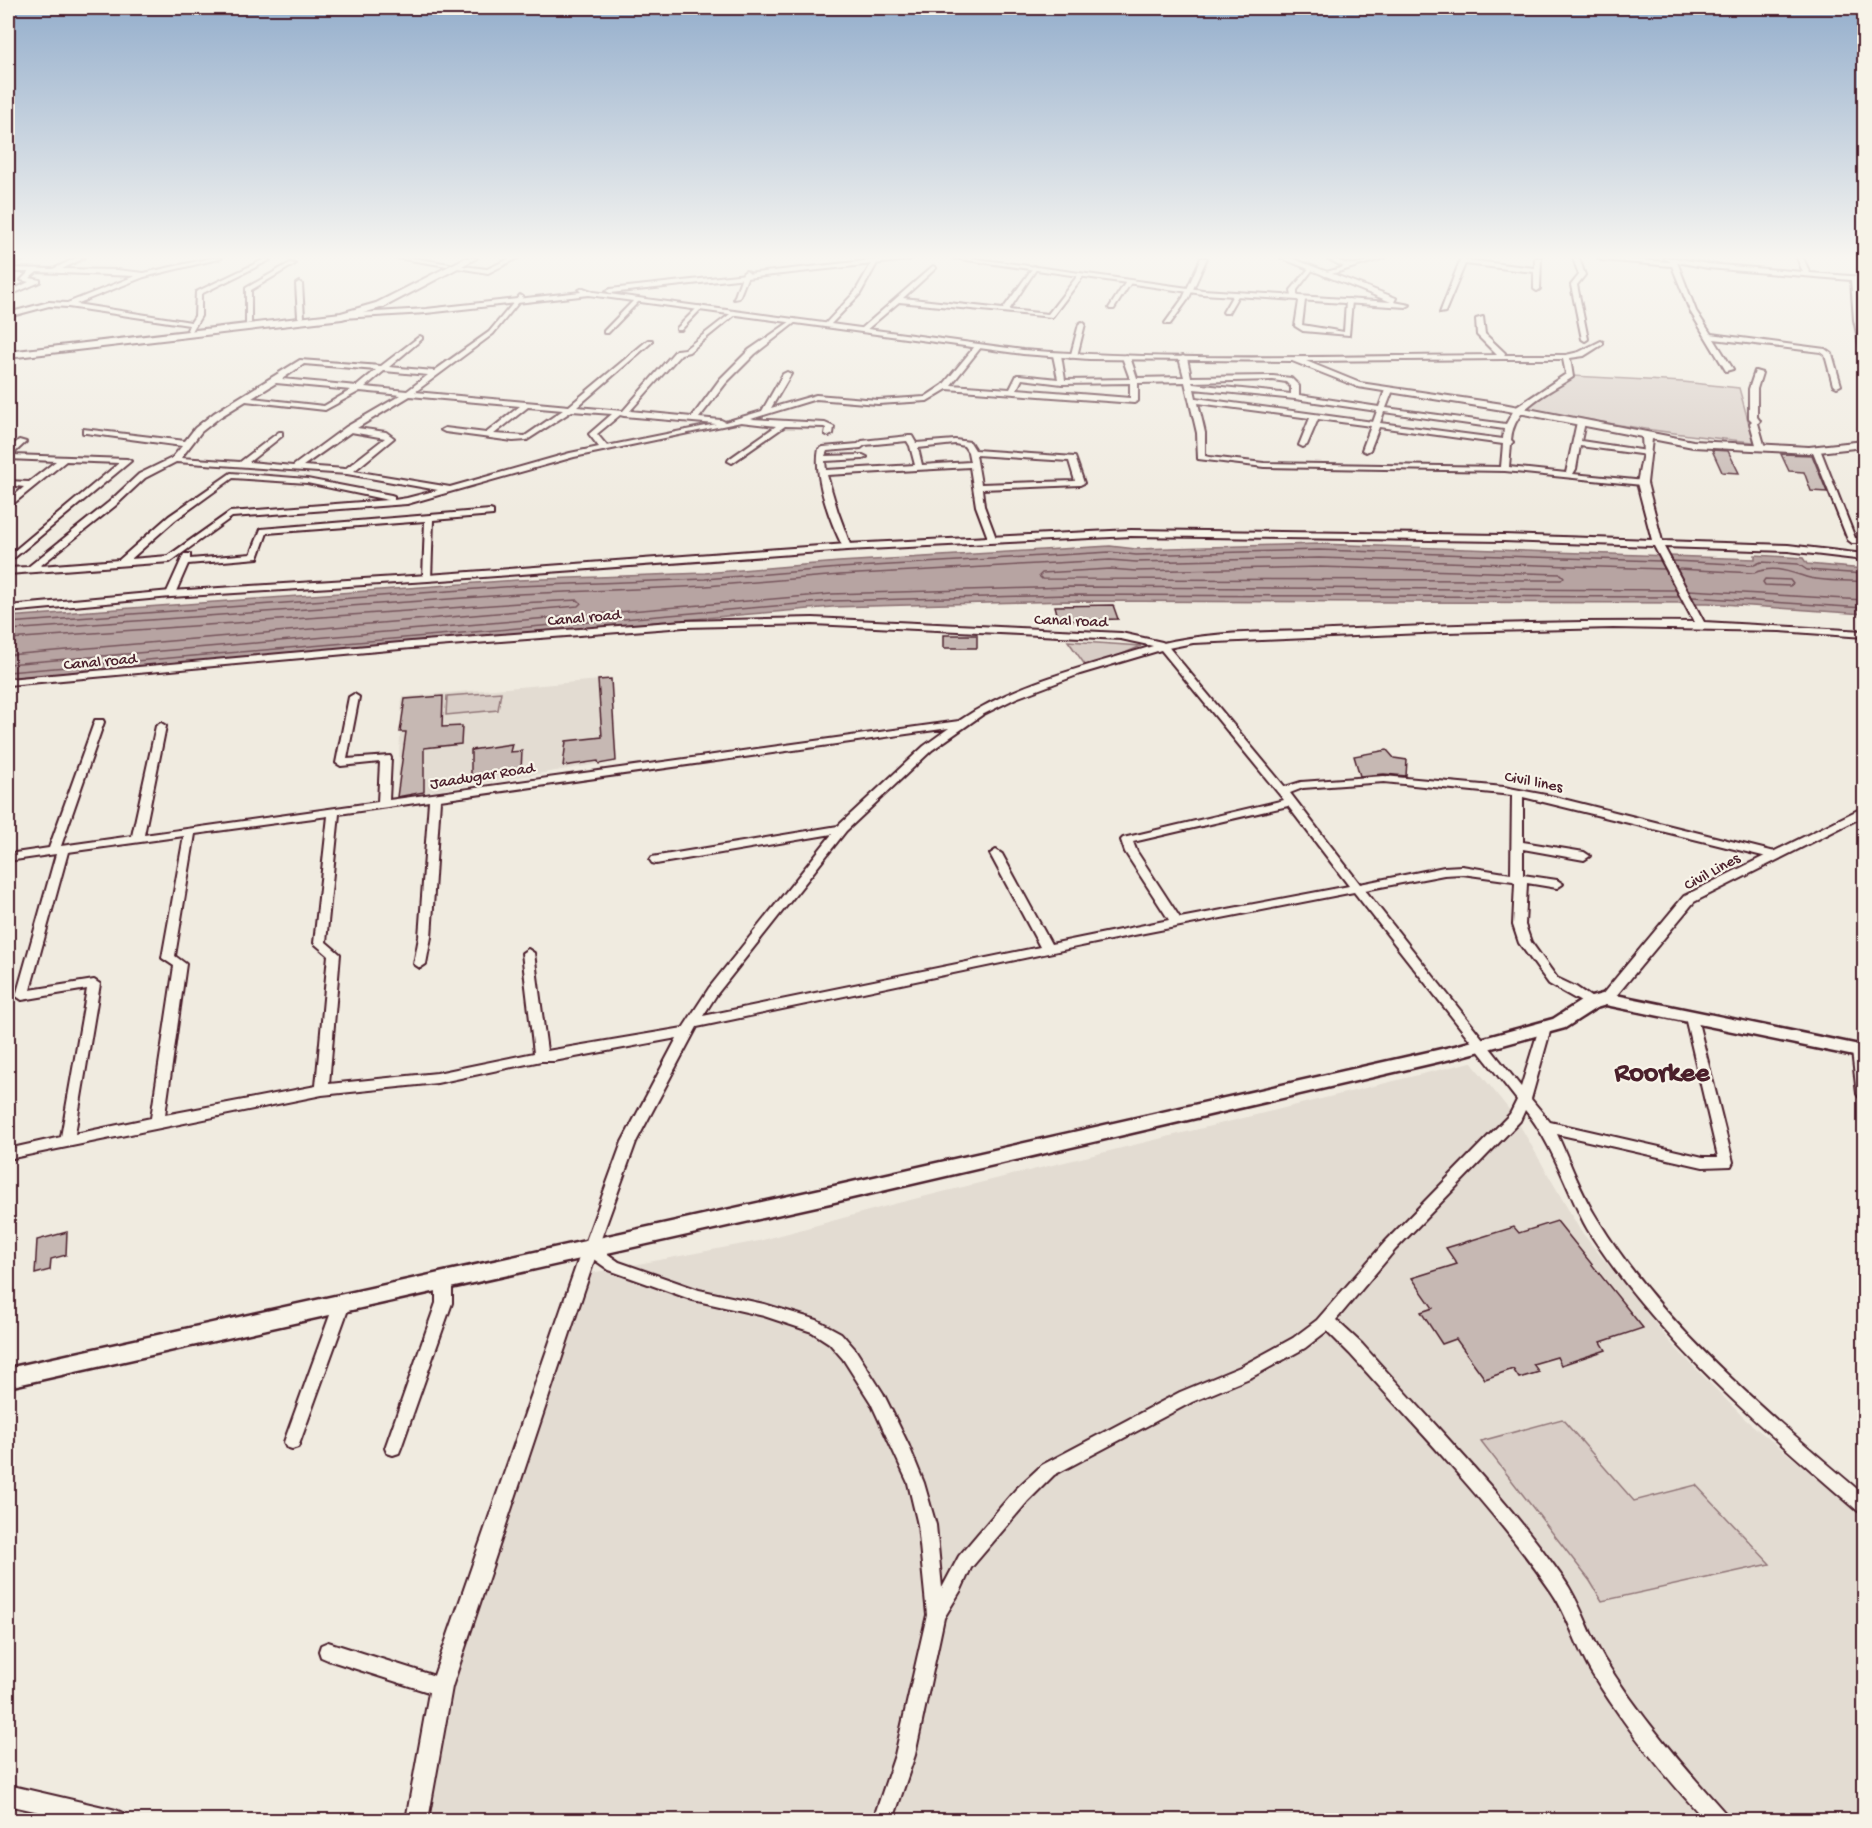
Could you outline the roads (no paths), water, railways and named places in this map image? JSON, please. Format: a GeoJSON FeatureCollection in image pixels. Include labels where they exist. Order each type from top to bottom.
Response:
{"type":"FeatureCollection","features":[{"type":"Feature","properties":{"kind":"main road"},"geometry":{"type":"LineString","coordinates":[[8,353],[76,343]]}},
{"type":"Feature","properties":{"kind":"main road"},"geometry":{"type":"LineString","coordinates":[[8,353],[96,343]]}},
{"type":"Feature","properties":{"kind":"main road"},"geometry":{"type":"LineString","coordinates":[[8,1378],[590,1249],[1480,1046],[1559,1024],[1598,1001],[1862,1051]]}},
{"type":"Feature","properties":{"kind":"street"},"geometry":{"type":"LineString","coordinates":[[245,399],[325,408],[358,389],[414,343]]}},
{"type":"Feature","properties":{"kind":"street"},"geometry":{"type":"LineString","coordinates":[[280,479],[349,429],[409,393],[477,343]]}},
{"type":"Feature","properties":{"kind":"street"},"geometry":{"type":"LineString","coordinates":[[445,430],[527,438],[571,408],[648,343]]}},
{"type":"Feature","properties":{"kind":"street"},"geometry":{"type":"LineString","coordinates":[[605,448],[593,434],[621,413],[680,352],[687,351],[697,343]]}},
{"type":"Feature","properties":{"kind":"street"},"geometry":{"type":"LineString","coordinates":[[694,419],[723,381],[764,343]]}},
{"type":"Feature","properties":{"kind":"street"},"geometry":{"type":"LineString","coordinates":[[959,343],[1073,356],[1293,359],[1566,357],[1581,354],[1600,343]]}},
{"type":"Feature","properties":{"kind":"street"},"geometry":{"type":"LineString","coordinates":[[1073,356],[1077,343]]}},
{"type":"Feature","properties":{"kind":"street"},"geometry":{"type":"LineString","coordinates":[[1490,343],[1502,355],[1500,357]]}},
{"type":"Feature","properties":{"kind":"street"},"geometry":{"type":"LineString","coordinates":[[1712,343],[1729,369]]}},
{"type":"Feature","properties":{"kind":"street"},"geometry":{"type":"LineString","coordinates":[[1767,343],[1822,350],[1828,354],[1837,385]]}},
{"type":"Feature","properties":{"kind":"street"},"geometry":{"type":"LineString","coordinates":[[8,571],[170,559],[230,515],[407,501],[525,467],[734,422],[816,397],[871,402],[927,399],[946,387],[978,346]]}},
{"type":"Feature","properties":{"kind":"street"},"geometry":{"type":"LineString","coordinates":[[1058,355],[1062,382]]}},
{"type":"Feature","properties":{"kind":"street"},"geometry":{"type":"LineString","coordinates":[[946,387],[1134,401],[1134,381],[1126,357]]}},
{"type":"Feature","properties":{"kind":"street"},"geometry":{"type":"LineString","coordinates":[[1505,469],[1509,442],[1508,427],[1518,410],[1570,375],[1566,357]]}},
{"type":"Feature","properties":{"kind":"street"},"geometry":{"type":"LineString","coordinates":[[1183,358],[1201,433],[1202,458],[1263,465],[1505,469],[1642,483]]}},
{"type":"Feature","properties":{"kind":"street"},"geometry":{"type":"LineString","coordinates":[[1293,359],[1358,385],[1518,410],[1693,444],[1816,449],[1864,444]]}},
{"type":"Feature","properties":{"kind":"street"},"geometry":{"type":"LineString","coordinates":[[30,569],[112,504],[142,476],[175,460],[198,430],[217,415],[303,362],[435,373]]}},
{"type":"Feature","properties":{"kind":"street"},"geometry":{"type":"LineString","coordinates":[[1758,373],[1753,389],[1753,418],[1756,421],[1754,423],[1761,448]]}},
{"type":"Feature","properties":{"kind":"street"},"geometry":{"type":"LineString","coordinates":[[766,411],[787,374]]}},
{"type":"Feature","properties":{"kind":"street"},"geometry":{"type":"LineString","coordinates":[[1012,391],[1020,377],[1062,382],[1288,380],[1295,386],[1294,397]]}},
{"type":"Feature","properties":{"kind":"street"},"geometry":{"type":"LineString","coordinates":[[275,381],[694,419],[825,425],[830,427],[829,434]]}},
{"type":"Feature","properties":{"kind":"street"},"geometry":{"type":"LineString","coordinates":[[1189,382],[1508,427]]}},
{"type":"Feature","properties":{"kind":"street"},"geometry":{"type":"LineString","coordinates":[[1366,450],[1389,390]]}},
{"type":"Feature","properties":{"kind":"street"},"geometry":{"type":"LineString","coordinates":[[1193,400],[1509,442]]}},
{"type":"Feature","properties":{"kind":"street"},"geometry":{"type":"LineString","coordinates":[[488,435],[527,404]]}},
{"type":"Feature","properties":{"kind":"street"},"geometry":{"type":"LineString","coordinates":[[1303,445],[1315,416]]}},
{"type":"Feature","properties":{"kind":"street"},"geometry":{"type":"LineString","coordinates":[[1569,474],[1581,422]]}},
{"type":"Feature","properties":{"kind":"street"},"geometry":{"type":"LineString","coordinates":[[732,461],[783,424]]}},
{"type":"Feature","properties":{"kind":"street"},"geometry":{"type":"LineString","coordinates":[[347,472],[390,438],[383,434],[349,429]]}},
{"type":"Feature","properties":{"kind":"street"},"geometry":{"type":"LineString","coordinates":[[86,431],[188,444]]}},
{"type":"Feature","properties":{"kind":"street"},"geometry":{"type":"LineString","coordinates":[[250,464],[243,463],[279,434]]}},
{"type":"Feature","properties":{"kind":"street"},"geometry":{"type":"LineString","coordinates":[[1650,436],[1646,438],[1647,453],[1642,483],[1658,545],[1700,624]]}},
{"type":"Feature","properties":{"kind":"street"},"geometry":{"type":"LineString","coordinates":[[847,547],[830,504],[821,459],[823,449],[861,446],[862,443],[909,438],[914,446],[920,467]]}},
{"type":"Feature","properties":{"kind":"street"},"geometry":{"type":"LineString","coordinates":[[8,455],[22,442]]}},
{"type":"Feature","properties":{"kind":"street"},"geometry":{"type":"LineString","coordinates":[[1576,443],[1647,453]]}},
{"type":"Feature","properties":{"kind":"street"},"geometry":{"type":"LineString","coordinates":[[914,446],[967,444],[972,452],[976,487],[992,538]]}},
{"type":"Feature","properties":{"kind":"street"},"geometry":{"type":"LineString","coordinates":[[861,446],[866,471]]}},
{"type":"Feature","properties":{"kind":"street"},"geometry":{"type":"LineString","coordinates":[[1816,449],[1852,540],[1864,541]]}},
{"type":"Feature","properties":{"kind":"street"},"geometry":{"type":"LineString","coordinates":[[972,452],[1072,459],[1080,483],[976,487]]}},
{"type":"Feature","properties":{"kind":"street"},"geometry":{"type":"LineString","coordinates":[[8,455],[128,461],[8,560]]}},
{"type":"Feature","properties":{"kind":"street"},"geometry":{"type":"LineString","coordinates":[[821,459],[863,457]]}},
{"type":"Feature","properties":{"kind":"street"},"geometry":{"type":"LineString","coordinates":[[8,505],[64,459]]}},
{"type":"Feature","properties":{"kind":"street"},"geometry":{"type":"LineString","coordinates":[[175,460],[347,472],[450,490]]}},
{"type":"Feature","properties":{"kind":"street"},"geometry":{"type":"LineString","coordinates":[[122,562],[172,518],[250,464]]}},
{"type":"Feature","properties":{"kind":"street"},"geometry":{"type":"LineString","coordinates":[[823,473],[974,464]]}},
{"type":"Feature","properties":{"kind":"street"},"geometry":{"type":"LineString","coordinates":[[231,475],[307,481],[407,501]]}},
{"type":"Feature","properties":{"kind":"street"},"geometry":{"type":"LineString","coordinates":[[8,483],[31,485]]}},
{"type":"Feature","properties":{"kind":"street"},"geometry":{"type":"LineString","coordinates":[[184,562],[255,556],[264,531],[490,513]]}},
{"type":"Feature","properties":{"kind":"street"},"geometry":{"type":"LineString","coordinates":[[428,578],[429,518]]}},
{"type":"Feature","properties":{"kind":"street"},"geometry":{"type":"LineString","coordinates":[[8,609],[171,594],[428,578],[847,547],[992,538],[1131,533],[1503,538],[1788,548],[1864,557]]}},
{"type":"Feature","properties":{"kind":"street"},"geometry":{"type":"LineString","coordinates":[[171,594],[190,549]]}},
{"type":"Feature","properties":{"kind":"street","name":"Canal road"},"geometry":{"type":"LineString","coordinates":[[8,682],[411,645],[684,624],[813,621],[1121,636],[1163,646]]}},
{"type":"Feature","properties":{"kind":"street"},"geometry":{"type":"LineString","coordinates":[[417,1821],[441,1687],[590,1249],[629,1143],[690,1027],[713,991],[842,829],[928,748],[978,712],[1012,696],[1077,672],[1163,646],[1193,640],[1524,625],[1700,624],[1783,627],[1864,634]]}},
{"type":"Feature","properties":{"kind":"street"},"geometry":{"type":"LineString","coordinates":[[1163,646],[1291,802],[1480,1046],[1546,1126],[1591,1222],[1619,1263],[1670,1327],[1771,1426],[1864,1505]]}},
{"type":"Feature","properties":{"kind":"street"},"geometry":{"type":"LineString","coordinates":[[354,697],[341,763],[386,758],[383,805]]}},
{"type":"Feature","properties":{"kind":"street"},"geometry":{"type":"LineString","coordinates":[[67,1142],[94,984],[22,996],[58,850],[99,722]]}},
{"type":"Feature","properties":{"kind":"street","name":"Jaadugar Road"},"geometry":{"type":"LineString","coordinates":[[8,857],[962,723]]}},
{"type":"Feature","properties":{"kind":"street"},"geometry":{"type":"LineString","coordinates":[[136,839],[161,726]]}},
{"type":"Feature","properties":{"kind":"street","name":"Civil lines"},"geometry":{"type":"LineString","coordinates":[[1283,792],[1301,785],[1384,779],[1518,793],[1775,855]]}},
{"type":"Feature","properties":{"kind":"street"},"geometry":{"type":"LineString","coordinates":[[1518,793],[1517,878],[1521,883],[1519,925],[1525,943],[1553,981],[1598,1001]]}},
{"type":"Feature","properties":{"kind":"street"},"geometry":{"type":"LineString","coordinates":[[420,964],[425,937],[435,798]]}},
{"type":"Feature","properties":{"kind":"street"},"geometry":{"type":"LineString","coordinates":[[1176,922],[1131,852],[1127,840],[1291,802]]}},
{"type":"Feature","properties":{"kind":"street","name":"Civil Lines"},"geometry":{"type":"LineString","coordinates":[[1598,1001],[1689,899],[1864,811]]}},
{"type":"Feature","properties":{"kind":"street"},"geometry":{"type":"LineString","coordinates":[[322,1090],[333,954],[320,943],[334,812]]}},
{"type":"Feature","properties":{"kind":"street"},"geometry":{"type":"LineString","coordinates":[[656,860],[842,829]]}},
{"type":"Feature","properties":{"kind":"street"},"geometry":{"type":"LineString","coordinates":[[157,1122],[180,964],[168,958],[190,833]]}},
{"type":"Feature","properties":{"kind":"street"},"geometry":{"type":"LineString","coordinates":[[1517,845],[1584,856]]}},
{"type":"Feature","properties":{"kind":"street"},"geometry":{"type":"LineString","coordinates":[[996,854],[1047,949]]}},
{"type":"Feature","properties":{"kind":"street"},"geometry":{"type":"LineString","coordinates":[[8,1154],[322,1090],[436,1078],[541,1056],[554,1056],[1047,949],[1356,886],[1462,870],[1557,884]]}},
{"type":"Feature","properties":{"kind":"street"},"geometry":{"type":"LineString","coordinates":[[528,953],[541,1056]]}},
{"type":"Feature","properties":{"kind":"street"},"geometry":{"type":"LineString","coordinates":[[1546,1126],[1703,1162],[1726,1162],[1691,1017]]}},
{"type":"Feature","properties":{"kind":"street"},"geometry":{"type":"LineString","coordinates":[[936,1615],[965,1562],[1022,1495],[1048,1470],[1186,1397],[1246,1372],[1299,1343],[1326,1320],[1390,1246],[1515,1117],[1525,1098],[1545,1028]]}},
{"type":"Feature","properties":{"kind":"street"},"geometry":{"type":"LineString","coordinates":[[1862,1051],[1864,1094]]}},
{"type":"Feature","properties":{"kind":"street"},"geometry":{"type":"LineString","coordinates":[[590,1249],[614,1266],[698,1296],[764,1310],[817,1327],[835,1338],[849,1354],[877,1398],[903,1450],[916,1483],[927,1525],[936,1615],[905,1755],[883,1821]]}},
{"type":"Feature","properties":{"kind":"street"},"geometry":{"type":"LineString","coordinates":[[393,1448],[444,1303],[444,1281]]}},
{"type":"Feature","properties":{"kind":"street"},"geometry":{"type":"LineString","coordinates":[[292,1442],[342,1304]]}},
{"type":"Feature","properties":{"kind":"street"},"geometry":{"type":"LineString","coordinates":[[1326,1320],[1356,1349],[1513,1525],[1558,1587],[1596,1663],[1627,1712],[1672,1770],[1718,1821]]}},
{"type":"Feature","properties":{"kind":"street"},"geometry":{"type":"LineString","coordinates":[[328,1651],[441,1687]]}},
{"type":"Feature","properties":{"kind":"street"},"geometry":{"type":"LineString","coordinates":[[8,1795],[116,1821]]}},
{"type":"Feature","properties":{"kind":"water"},"geometry":{"type":"Polygon","coordinates":[[[1319,544],[1755,559],[1755,555],[1803,558],[1807,564],[1864,569],[1864,614],[1708,603],[1069,601],[832,607],[8,678],[8,617],[518,580],[705,573],[839,562],[1110,546],[1136,549],[1319,544]]]}},
{"type":"Feature","properties":{"kind":"district","name":"Roorkee"},"geometry":{"type":"Point","coordinates":[1662,1070]}}]}
